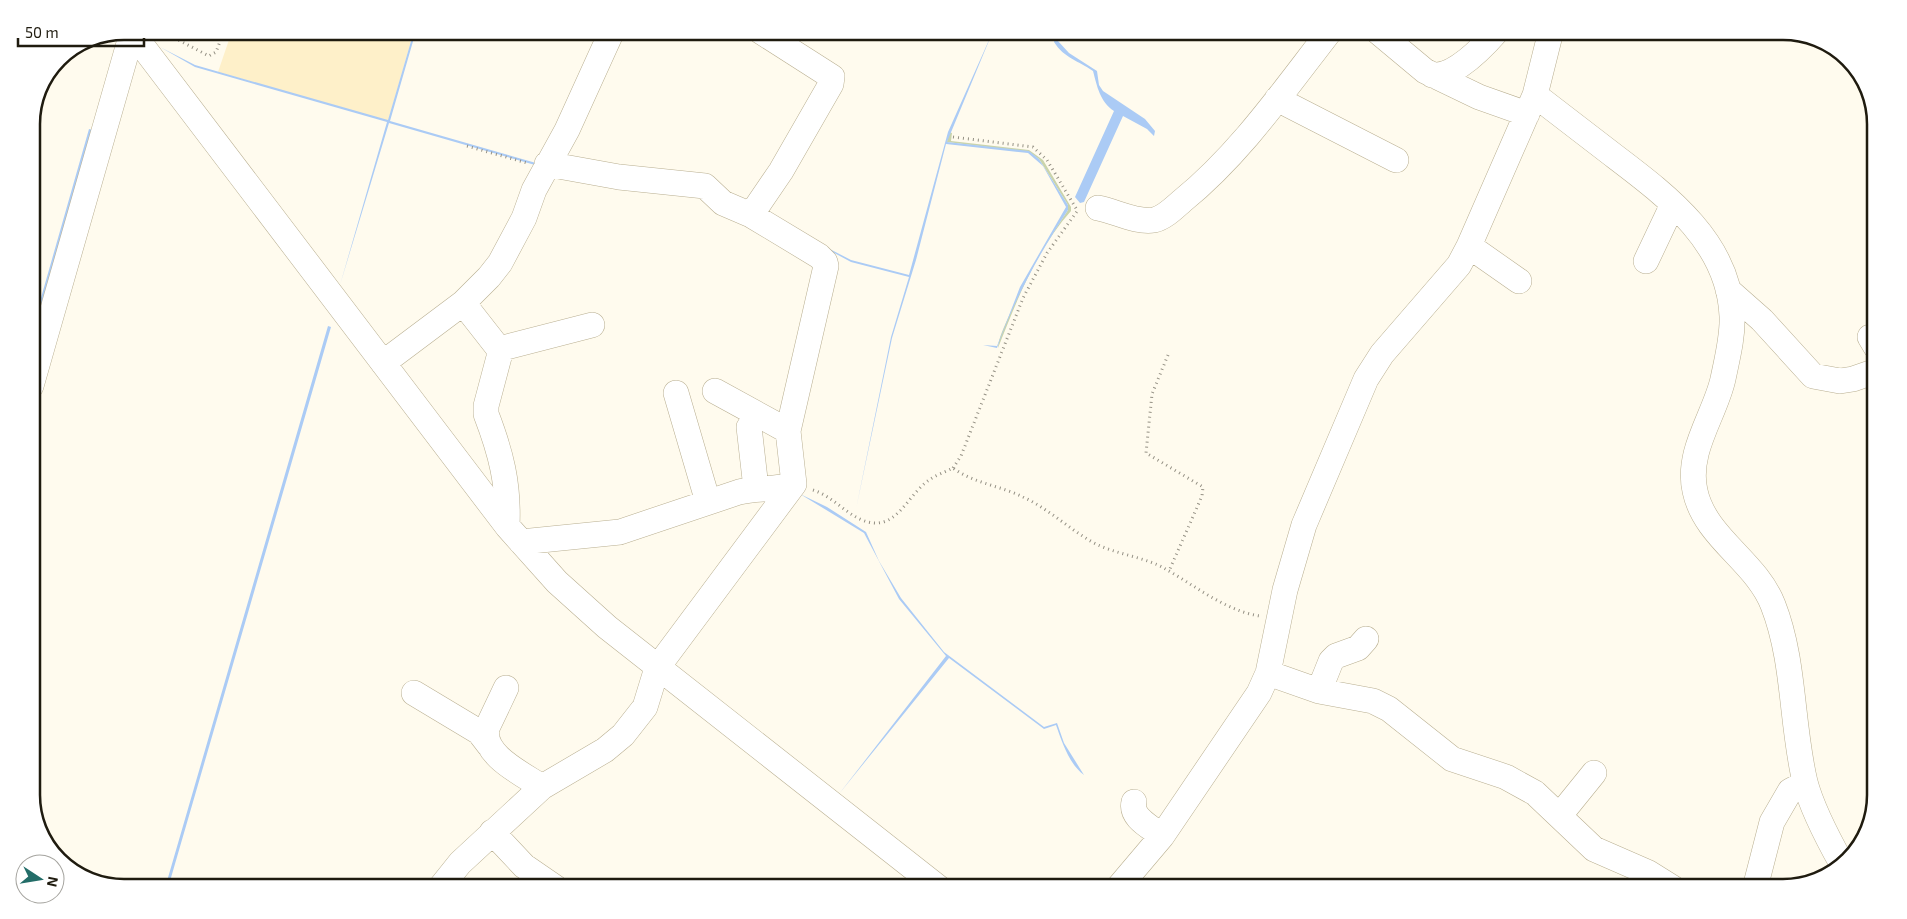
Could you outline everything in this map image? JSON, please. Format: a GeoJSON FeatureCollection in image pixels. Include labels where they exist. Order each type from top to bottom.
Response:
{"type":"FeatureCollection","features":[{"type":"Feature","properties":{"kind":"street"},"geometry":{"type":"LineString","coordinates":[[40,358],[130,40]]}},
{"type":"Feature","properties":{"kind":"street"},"geometry":{"type":"LineString","coordinates":[[138,40],[514,534],[557,582],[607,627],[657,668],[927,879]]}},
{"type":"Feature","properties":{"kind":"street"},"geometry":{"type":"LineString","coordinates":[[383,363],[463,303],[489,277],[509,247],[524,218],[541,164],[567,130],[608,40]]}},
{"type":"Feature","properties":{"kind":"street"},"geometry":{"type":"LineString","coordinates":[[751,215],[781,171],[831,84],[832,77],[774,40]]}},
{"type":"Feature","properties":{"kind":"street"},"geometry":{"type":"LineString","coordinates":[[1088,209],[1146,220],[1162,217],[1195,190],[1220,165],[1277,100],[1323,40]]}},
{"type":"Feature","properties":{"kind":"street"},"geometry":{"type":"LineString","coordinates":[[1388,40],[1416,64],[1432,74],[1479,97],[1531,104],[1673,204],[1700,232],[1712,251],[1728,290],[1732,316],[1730,346],[1721,386],[1697,449],[1694,490],[1712,527],[1760,578],[1772,602],[1781,626],[1805,783],[1839,857]]}},
{"type":"Feature","properties":{"kind":"street"},"geometry":{"type":"LineString","coordinates":[[1432,74],[1446,73],[1484,47],[1490,40]]}},
{"type":"Feature","properties":{"kind":"street"},"geometry":{"type":"LineString","coordinates":[[1126,879],[1162,836],[1247,712],[1268,673],[1281,618],[1285,590],[1304,525],[1366,379],[1382,354],[1459,266],[1531,104],[1548,40]]}},
{"type":"Feature","properties":{"kind":"street"},"geometry":{"type":"LineString","coordinates":[[1277,100],[1396,160]]}},
{"type":"Feature","properties":{"kind":"street"},"geometry":{"type":"LineString","coordinates":[[446,879],[492,832],[542,787],[605,750],[623,735],[645,707],[657,668],[794,484],[788,431],[825,262],[751,215],[723,203],[705,186],[700,184],[619,177],[541,164]]}},
{"type":"Feature","properties":{"kind":"street"},"geometry":{"type":"LineString","coordinates":[[1646,261],[1673,204]]}},
{"type":"Feature","properties":{"kind":"street"},"geometry":{"type":"LineString","coordinates":[[1469,246],[1519,281]]}},
{"type":"Feature","properties":{"kind":"street"},"geometry":{"type":"LineString","coordinates":[[1728,290],[1762,320],[1813,376],[1840,381],[1867,374]]}},
{"type":"Feature","properties":{"kind":"street"},"geometry":{"type":"LineString","coordinates":[[463,303],[498,349],[500,357],[486,406],[486,414],[498,447],[505,476],[514,534]]}},
{"type":"Feature","properties":{"kind":"street"},"geometry":{"type":"LineString","coordinates":[[498,349],[592,325]]}},
{"type":"Feature","properties":{"kind":"street"},"geometry":{"type":"LineString","coordinates":[[715,391],[788,431]]}},
{"type":"Feature","properties":{"kind":"street"},"geometry":{"type":"LineString","coordinates":[[676,393],[708,502]]}},
{"type":"Feature","properties":{"kind":"street"},"geometry":{"type":"LineString","coordinates":[[749,427],[756,488]]}},
{"type":"Feature","properties":{"kind":"street"},"geometry":{"type":"LineString","coordinates":[[514,534],[620,532],[739,492],[756,488],[780,488],[794,484]]}},
{"type":"Feature","properties":{"kind":"street"},"geometry":{"type":"LineString","coordinates":[[1319,692],[1331,660],[1336,656],[1358,648],[1366,639]]}},
{"type":"Feature","properties":{"kind":"street"},"geometry":{"type":"LineString","coordinates":[[1268,673],[1319,692],[1373,701],[1389,709],[1459,764],[1506,777],[1535,793],[1594,849],[1650,873],[1659,879]]}},
{"type":"Feature","properties":{"kind":"street"},"geometry":{"type":"LineString","coordinates":[[488,745],[487,728],[506,688]]}},
{"type":"Feature","properties":{"kind":"street"},"geometry":{"type":"LineString","coordinates":[[414,693],[479,732],[496,754],[542,787]]}},
{"type":"Feature","properties":{"kind":"street"},"geometry":{"type":"LineString","coordinates":[[1560,815],[1594,773]]}},
{"type":"Feature","properties":{"kind":"street"},"geometry":{"type":"LineString","coordinates":[[1757,879],[1772,822],[1790,791],[1805,783]]}},
{"type":"Feature","properties":{"kind":"street"},"geometry":{"type":"LineString","coordinates":[[1134,802],[1133,807],[1136,816],[1162,836]]}},
{"type":"Feature","properties":{"kind":"street"},"geometry":{"type":"LineString","coordinates":[[492,832],[524,866],[543,879]]}},
{"type":"Feature","properties":{"kind":"path"},"geometry":{"type":"LineString","coordinates":[[179,40],[210,56],[216,52],[221,40]]}},
{"type":"Feature","properties":{"kind":"path"},"geometry":{"type":"LineString","coordinates":[[794,484],[818,491],[868,523],[885,523],[893,519],[929,480],[953,468],[961,456],[1026,291],[1046,252],[1088,209],[1047,160],[1033,147],[953,137]]}},
{"type":"Feature","properties":{"kind":"path"},"geometry":{"type":"LineString","coordinates":[[467,146],[541,164]]}},
{"type":"Feature","properties":{"kind":"path"},"geometry":{"type":"LineString","coordinates":[[1168,355],[1152,394],[1146,453],[1203,486],[1202,496],[1169,572]]}},
{"type":"Feature","properties":{"kind":"path"},"geometry":{"type":"LineString","coordinates":[[953,468],[963,475],[997,486],[1037,504],[1078,533],[1103,547],[1150,562],[1241,612],[1281,618]]}},
{"type":"Feature","properties":{"kind":"shaded area"},"geometry":{"type":"Polygon","coordinates":[[[229,40],[411,40],[388,121],[218,72],[229,40]]]}},
{"type":"Feature","properties":{"kind":"green space"},"geometry":{"type":"Polygon","coordinates":[[[949,132],[952,133],[951,141],[1029,150],[1043,160],[1071,207],[1071,211],[1048,242],[1033,267],[1043,248],[1068,210],[1068,205],[1039,159],[1029,152],[947,142],[949,132]]]}},
{"type":"Feature","properties":{"kind":"green space"},"geometry":{"type":"Polygon","coordinates":[[[1026,281],[998,348],[1002,332],[1026,281]]]}},
{"type":"Feature","properties":{"kind":"water"},"geometry":{"type":"Polygon","coordinates":[[[411,40],[413,40],[390,121],[536,163],[535,165],[389,123],[340,285],[387,122],[195,67],[160,47],[195,65],[388,120],[411,40]]]}},
{"type":"Feature","properties":{"kind":"water"},"geometry":{"type":"Polygon","coordinates":[[[989,40],[947,142],[1029,151],[1039,159],[1068,205],[1068,210],[1028,277],[997,348],[983,345],[997,346],[1020,287],[1066,207],[1043,166],[1028,153],[946,144],[916,260],[892,338],[856,509],[891,337],[909,277],[851,262],[760,213],[851,260],[909,275],[948,132],[989,40]]]}},
{"type":"Feature","properties":{"kind":"water"},"geometry":{"type":"Polygon","coordinates":[[[1055,40],[1058,40],[1069,53],[1097,71],[1099,85],[1103,91],[1145,119],[1155,131],[1154,136],[1147,129],[1123,116],[1084,202],[1080,203],[1075,197],[1114,111],[1102,98],[1093,71],[1067,56],[1054,42],[1055,40]]]}},
{"type":"Feature","properties":{"kind":"water"},"geometry":{"type":"Polygon","coordinates":[[[89,129],[93,130],[40,313],[40,301],[89,129]]]}},
{"type":"Feature","properties":{"kind":"water"},"geometry":{"type":"Polygon","coordinates":[[[328,326],[331,327],[171,879],[168,879],[328,326]]]}},
{"type":"Feature","properties":{"kind":"water"},"geometry":{"type":"Polygon","coordinates":[[[800,494],[827,507],[866,532],[879,561],[901,598],[944,652],[1044,727],[1057,723],[1064,743],[1084,775],[1070,759],[1056,725],[1044,729],[949,658],[839,794],[946,656],[899,599],[864,533],[800,494]]]}}]}
